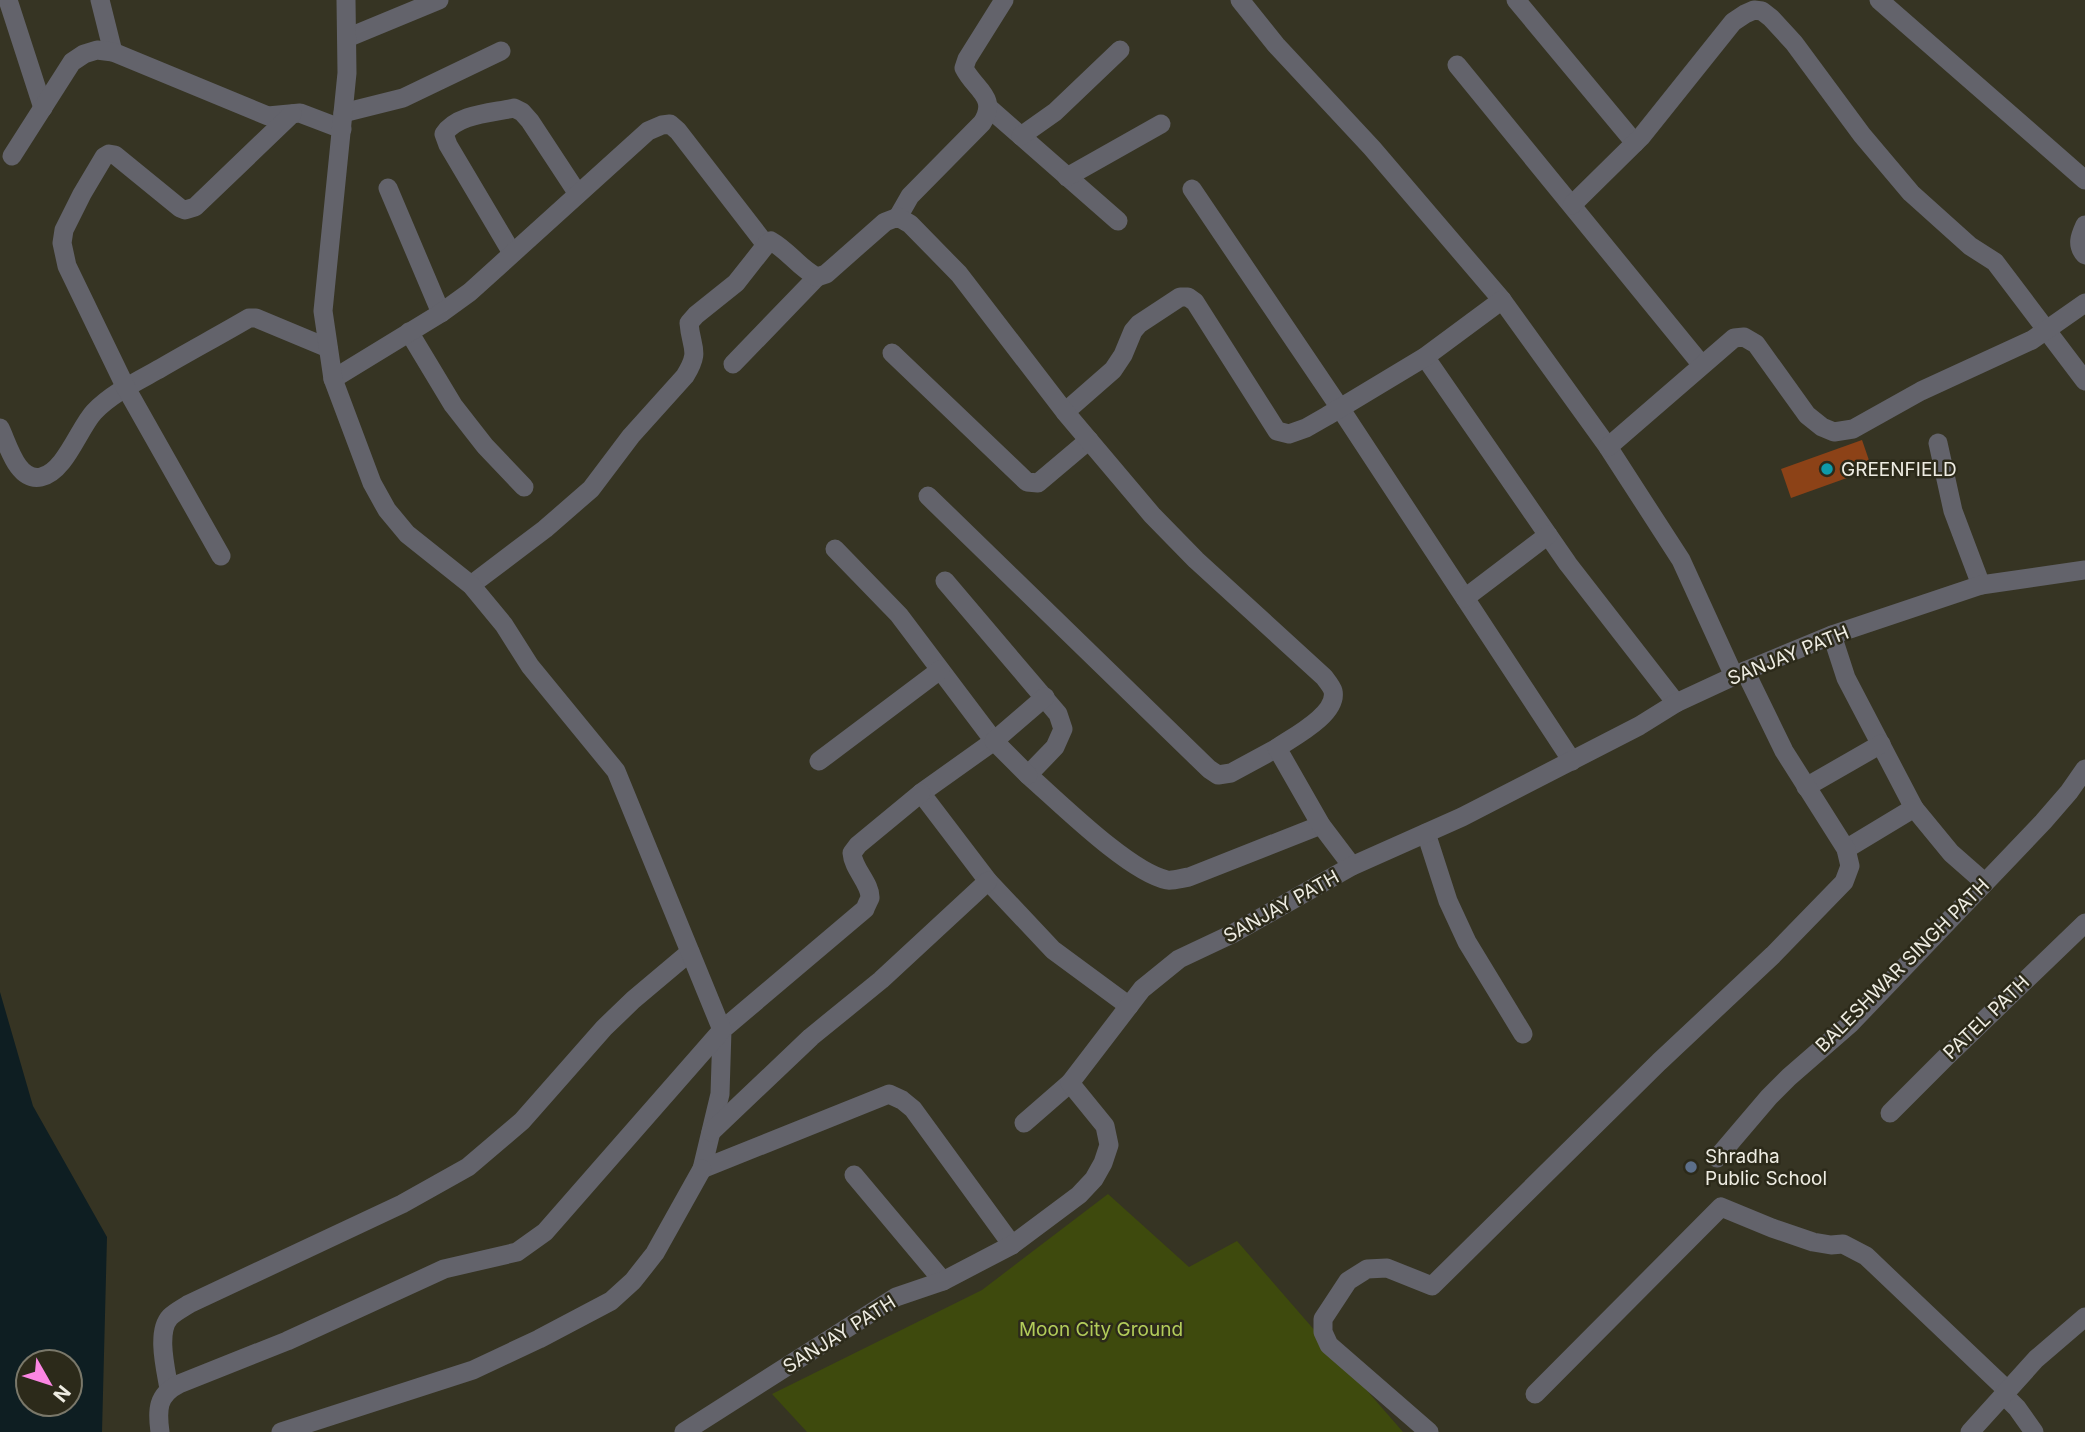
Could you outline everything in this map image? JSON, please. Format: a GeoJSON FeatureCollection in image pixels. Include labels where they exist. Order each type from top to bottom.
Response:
{"type":"FeatureCollection","features":[{"type":"Feature","properties":{"kind":"street"},"geometry":{"type":"LineString","coordinates":[[8,0],[43,108]]}},
{"type":"Feature","properties":{"kind":"street"},"geometry":{"type":"LineString","coordinates":[[100,0],[113,52]]}},
{"type":"Feature","properties":{"kind":"street"},"geometry":{"type":"LineString","coordinates":[[281,1432],[473,1370],[611,1301],[633,1281],[655,1253],[702,1169],[720,1094],[722,1030],[616,771],[530,666],[504,625],[471,585],[407,534],[387,510],[372,483],[333,379],[323,311],[347,74],[346,0]]}},
{"type":"Feature","properties":{"kind":"street"},"geometry":{"type":"LineString","coordinates":[[347,38],[439,0]]}},
{"type":"Feature","properties":{"kind":"street"},"geometry":{"type":"LineString","coordinates":[[733,364],[817,277],[826,274],[885,222],[898,217],[910,195],[982,123],[989,108],[985,95],[969,79],[964,68],[1004,0]]}},
{"type":"Feature","properties":{"kind":"street"},"geometry":{"type":"LineString","coordinates":[[1240,0],[1276,46],[1373,148],[1502,300],[1608,447],[1681,560],[1739,673],[1846,849],[1850,866],[1844,882],[1773,955],[1659,1062],[1433,1286],[1387,1268],[1367,1269],[1348,1281],[1323,1319],[1323,1332],[1329,1345],[1429,1432]]}},
{"type":"Feature","properties":{"kind":"street"},"geometry":{"type":"LineString","coordinates":[[1516,0],[1635,143]]}},
{"type":"Feature","properties":{"kind":"street"},"geometry":{"type":"LineString","coordinates":[[1879,0],[2085,180]]}},
{"type":"Feature","properties":{"kind":"street"},"geometry":{"type":"LineString","coordinates":[[1572,205],[1635,143],[1733,23],[1745,14],[1751,5],[1762,10],[1794,43],[1861,135],[1912,194],[1970,246],[1995,262],[2085,382]]}},
{"type":"Feature","properties":{"kind":"street"},"geometry":{"type":"LineString","coordinates":[[12,156],[72,62],[97,50],[113,52],[268,116],[300,113],[342,121],[403,98],[501,51]]}},
{"type":"Feature","properties":{"kind":"street"},"geometry":{"type":"LineString","coordinates":[[1021,136],[1055,111],[1121,50]]}},
{"type":"Feature","properties":{"kind":"street"},"geometry":{"type":"LineString","coordinates":[[1457,65],[1701,365]]}},
{"type":"Feature","properties":{"kind":"street"},"geometry":{"type":"LineString","coordinates":[[512,253],[448,145],[444,134],[449,126],[462,119],[514,108],[522,112],[578,194]]}},
{"type":"Feature","properties":{"kind":"street"},"geometry":{"type":"LineString","coordinates":[[989,108],[1118,221]]}},
{"type":"Feature","properties":{"kind":"street"},"geometry":{"type":"LineString","coordinates":[[221,556],[126,388],[67,266],[62,243],[64,230],[101,161],[109,154],[115,155],[180,208],[190,209],[292,114]]}},
{"type":"Feature","properties":{"kind":"street"},"geometry":{"type":"LineString","coordinates":[[333,379],[441,313],[470,292],[648,131],[662,125],[670,124],[678,131],[766,245]]}},
{"type":"Feature","properties":{"kind":"street"},"geometry":{"type":"LineString","coordinates":[[1067,177],[1161,124]]}},
{"type":"Feature","properties":{"kind":"street"},"geometry":{"type":"LineString","coordinates":[[387,188],[441,313]]}},
{"type":"Feature","properties":{"kind":"street"},"geometry":{"type":"LineString","coordinates":[[1192,189],[1572,761]]}},
{"type":"Feature","properties":{"kind":"street"},"geometry":{"type":"LineString","coordinates":[[898,217],[910,224],[960,274],[1065,412],[1152,515],[1196,561],[1324,677],[1333,691],[1332,704],[1324,715],[1277,748],[1231,773],[1219,775],[1209,769],[928,496]]}},
{"type":"Feature","properties":{"kind":"street"},"geometry":{"type":"LineString","coordinates":[[2085,225],[2079,244],[2085,255]]}},
{"type":"Feature","properties":{"kind":"street"},"geometry":{"type":"LineString","coordinates":[[471,585],[545,529],[591,489],[631,436],[691,366],[695,348],[689,323],[736,283],[766,245],[771,241],[783,247],[807,272],[817,277]]}},
{"type":"Feature","properties":{"kind":"street"},"geometry":{"type":"LineString","coordinates":[[1065,412],[1113,370],[1124,355],[1133,331],[1139,324],[1180,298],[1188,297],[1195,302],[1277,431],[1289,434],[1306,428],[1425,357],[1502,300]]}},
{"type":"Feature","properties":{"kind":"street"},"geometry":{"type":"LineString","coordinates":[[1608,447],[1734,338],[1744,337],[1756,344],[1807,415],[1822,427],[1834,432],[1853,429],[1921,391],[2032,340],[2085,303]]}},
{"type":"Feature","properties":{"kind":"street"},"geometry":{"type":"LineString","coordinates":[[0,428],[19,469],[30,477],[45,476],[60,464],[93,413],[126,388],[249,318],[256,318],[328,348]]}},
{"type":"Feature","properties":{"kind":"street"},"geometry":{"type":"LineString","coordinates":[[409,332],[453,405],[485,446],[524,487]]}},
{"type":"Feature","properties":{"kind":"street"},"geometry":{"type":"LineString","coordinates":[[892,353],[1027,482],[1038,483],[1089,440]]}},
{"type":"Feature","properties":{"kind":"street"},"geometry":{"type":"LineString","coordinates":[[1425,357],[1569,565],[1676,703]]}},
{"type":"Feature","properties":{"kind":"street"},"geometry":{"type":"LineString","coordinates":[[1938,443],[1953,511],[1981,585]]}},
{"type":"Feature","properties":{"kind":"street"},"geometry":{"type":"LineString","coordinates":[[1465,598],[1548,536]]}},
{"type":"Feature","properties":{"kind":"street"},"geometry":{"type":"LineString","coordinates":[[835,549],[899,615],[994,741],[1028,775],[1121,856],[1145,870],[1168,880],[1189,877],[1321,825]]}},
{"type":"Feature","properties":{"kind":"street","name":"SANJAY PATH"},"geometry":{"type":"LineString","coordinates":[[684,1432],[896,1297],[943,1281],[1012,1245],[1079,1195],[1094,1179],[1103,1163],[1108,1145],[1105,1126],[1070,1083],[1142,989],[1179,960],[1232,934],[1352,866],[1462,817],[1639,726],[1676,703],[1739,673],[1832,635],[1981,585],[2085,570]]}},
{"type":"Feature","properties":{"kind":"street"},"geometry":{"type":"LineString","coordinates":[[946,580],[1058,714],[1063,729],[1055,747],[1028,775]]}},
{"type":"Feature","properties":{"kind":"street"},"geometry":{"type":"LineString","coordinates":[[1832,635],[1846,678],[1914,807],[1951,853],[1984,882]]}},
{"type":"Feature","properties":{"kind":"street"},"geometry":{"type":"LineString","coordinates":[[819,761],[940,670]]}},
{"type":"Feature","properties":{"kind":"street"},"geometry":{"type":"LineString","coordinates":[[160,1432],[160,1402],[169,1389],[287,1341],[444,1269],[517,1252],[545,1232],[722,1030],[865,909],[870,898],[868,888],[852,862],[852,853],[858,845],[921,793],[994,741],[1045,697]]}},
{"type":"Feature","properties":{"kind":"street"},"geometry":{"type":"LineString","coordinates":[[1806,787],[1881,744]]}},
{"type":"Feature","properties":{"kind":"street"},"geometry":{"type":"LineString","coordinates":[[1277,748],[1321,825],[1352,866]]}},
{"type":"Feature","properties":{"kind":"street","name":"BALESHWAR SINGH PATH"},"geometry":{"type":"LineString","coordinates":[[1717,1158],[1769,1097],[1851,1023],[2043,822],[2085,769]]}},
{"type":"Feature","properties":{"kind":"street"},"geometry":{"type":"LineString","coordinates":[[921,793],[988,881],[1053,950],[1129,1006]]}},
{"type":"Feature","properties":{"kind":"street"},"geometry":{"type":"LineString","coordinates":[[1846,849],[1914,807]]}},
{"type":"Feature","properties":{"kind":"street"},"geometry":{"type":"LineString","coordinates":[[1426,833],[1448,901],[1467,942],[1523,1034]]}},
{"type":"Feature","properties":{"kind":"street"},"geometry":{"type":"LineString","coordinates":[[711,1132],[811,1037],[881,980],[988,881]]}},
{"type":"Feature","properties":{"kind":"street","name":"PATEL PATH"},"geometry":{"type":"LineString","coordinates":[[1889,1113],[2085,923]]}},
{"type":"Feature","properties":{"kind":"street"},"geometry":{"type":"LineString","coordinates":[[169,1389],[163,1344],[164,1328],[170,1317],[189,1304],[402,1204],[468,1167],[522,1121],[633,999],[690,952]]}},
{"type":"Feature","properties":{"kind":"street"},"geometry":{"type":"LineString","coordinates":[[1024,1123],[1070,1083]]}},
{"type":"Feature","properties":{"kind":"street"},"geometry":{"type":"LineString","coordinates":[[702,1169],[889,1094],[913,1109],[1012,1245]]}},
{"type":"Feature","properties":{"kind":"street"},"geometry":{"type":"LineString","coordinates":[[854,1175],[943,1281]]}},
{"type":"Feature","properties":{"kind":"street"},"geometry":{"type":"LineString","coordinates":[[1535,1394],[1721,1207],[1813,1242],[1843,1244],[1866,1256],[2010,1399],[2034,1432]]}},
{"type":"Feature","properties":{"kind":"street"},"geometry":{"type":"LineString","coordinates":[[1970,1432],[2010,1399],[2036,1359],[2085,1317]]}},
{"type":"Feature","properties":{"kind":"green space","name":"Moon City Ground"},"geometry":{"type":"Polygon","coordinates":[[[1108,1194],[1189,1267],[1237,1241],[1403,1432],[807,1432],[772,1394],[982,1290],[1108,1194]]]}},
{"type":"Feature","properties":{"kind":"shaded area"},"geometry":{"type":"Polygon","coordinates":[[[0,992],[33,1106],[107,1237],[102,1432],[0,1432],[0,992]]]}},
{"type":"Feature","properties":{"kind":"building","name":"GREENFIELD"},"geometry":{"type":"Polygon","coordinates":[[[1862,440],[1872,469],[1791,498],[1781,469],[1862,440]]]}},
{"type":"Feature","properties":{"kind":"place","name":"GREENFIELD"},"geometry":{"type":"Point","coordinates":[1827,469]}},
{"type":"Feature","properties":{"kind":"place","name":"Shradha Public School"},"geometry":{"type":"Point","coordinates":[1691,1167]}}]}
